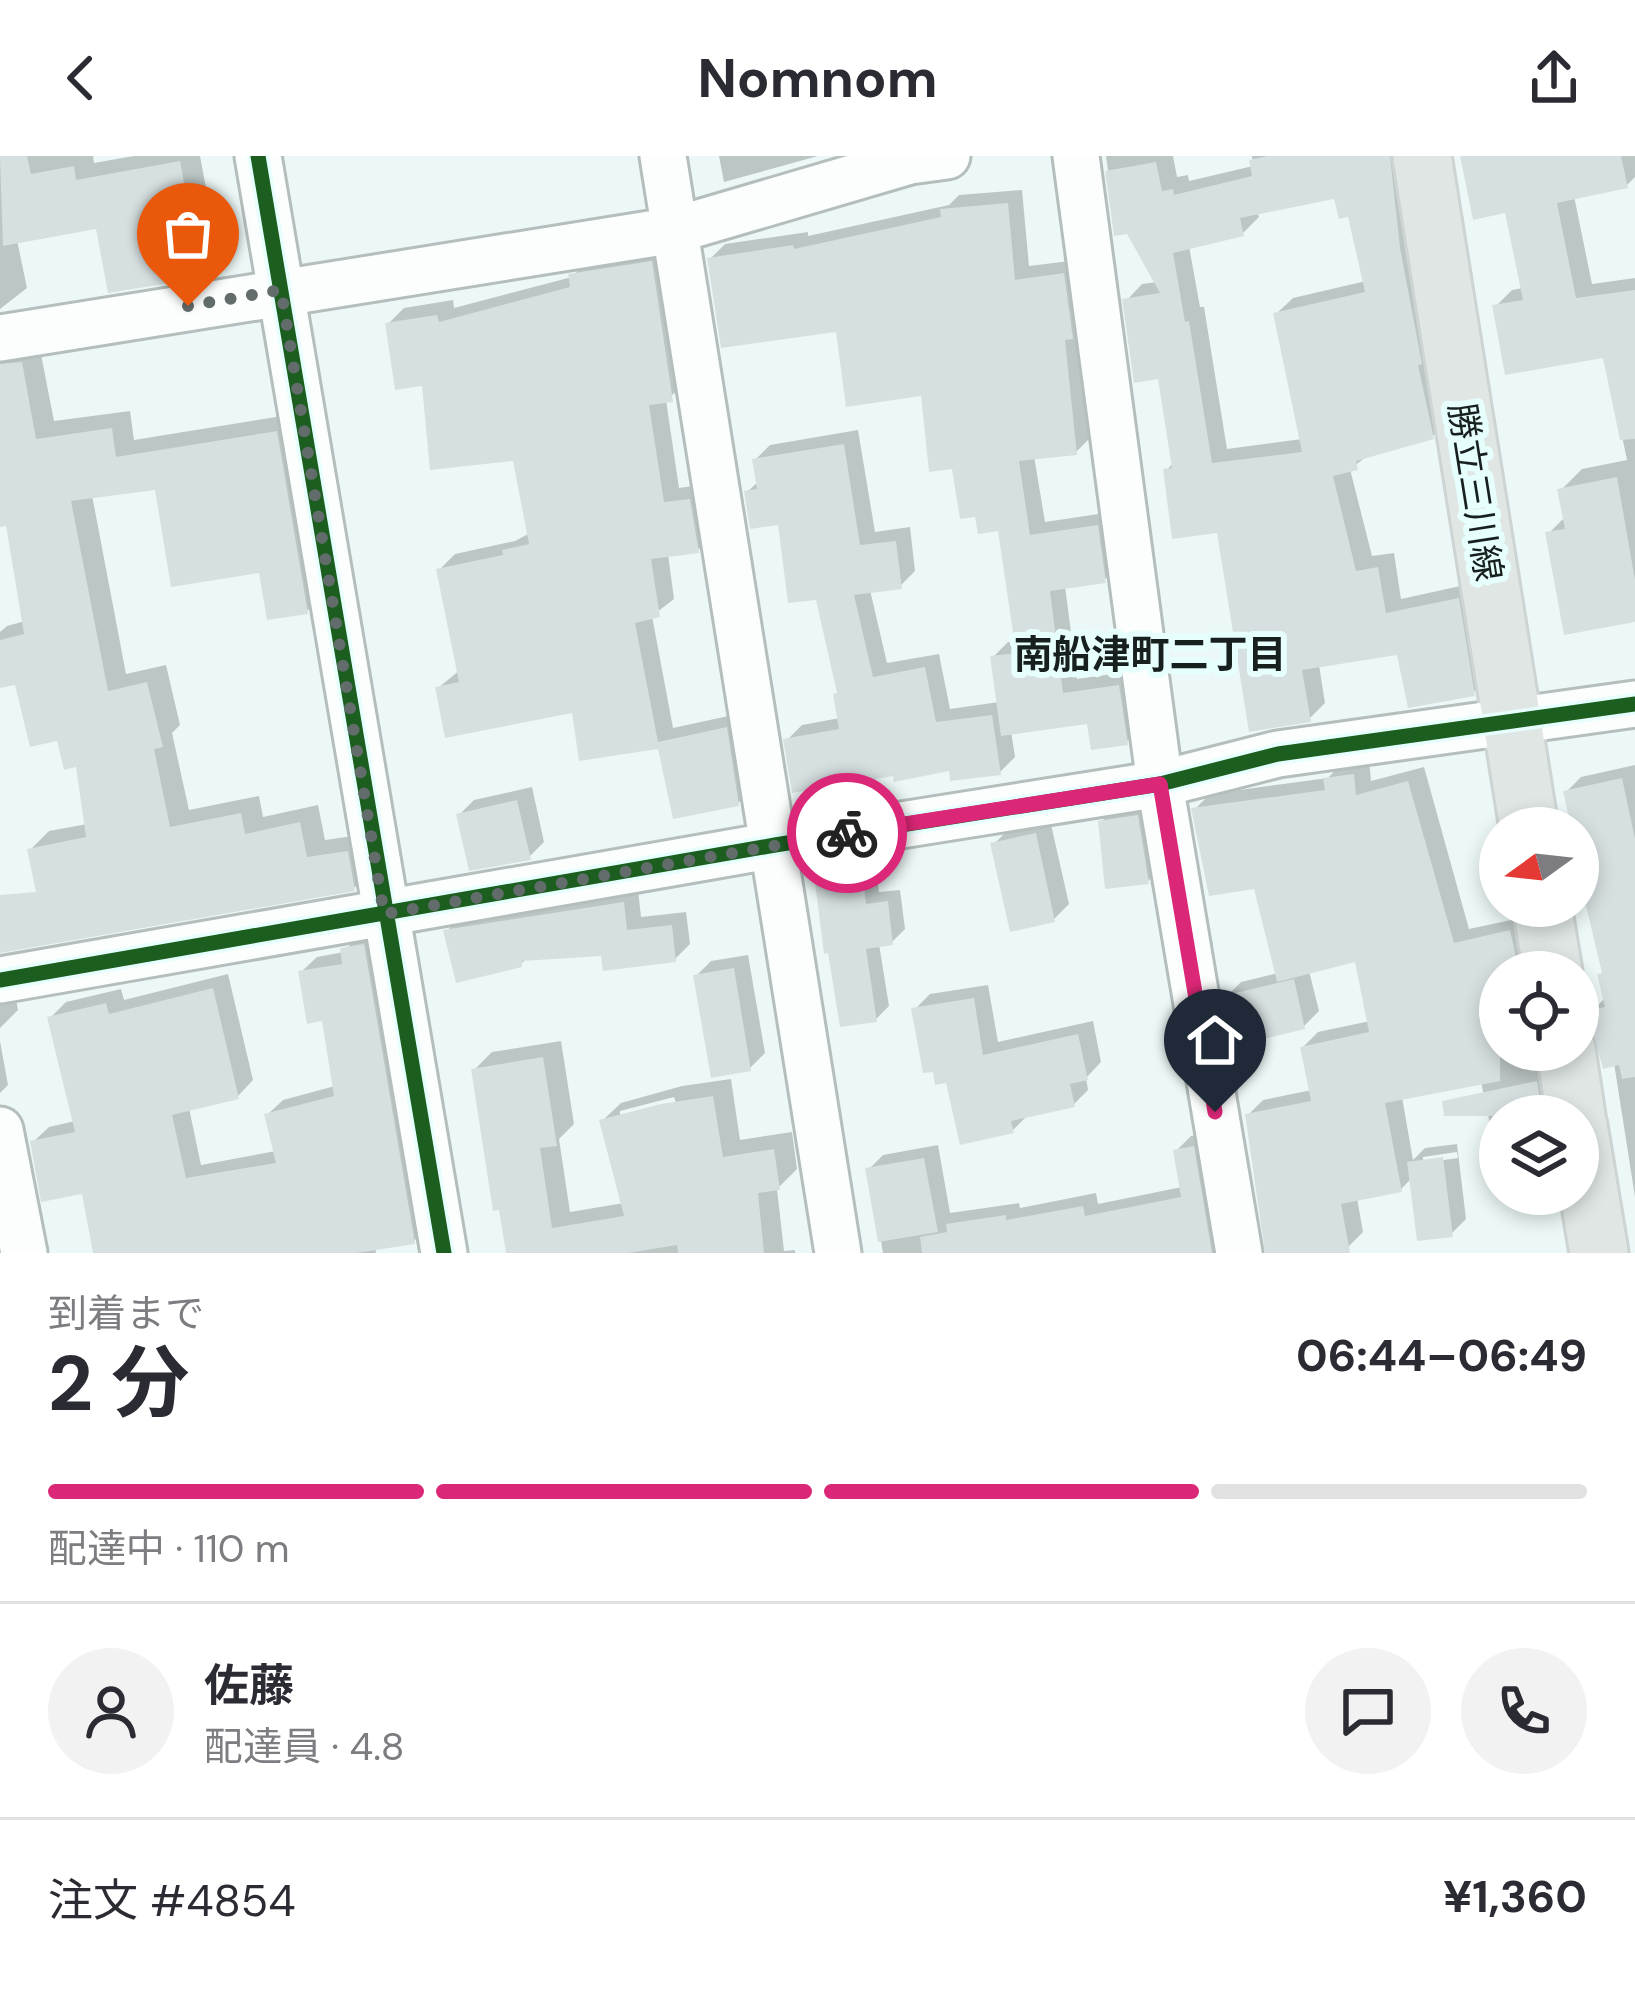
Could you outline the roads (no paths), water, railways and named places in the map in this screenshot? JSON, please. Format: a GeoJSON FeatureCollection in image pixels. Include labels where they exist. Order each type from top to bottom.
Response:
{"type":"FeatureCollection","features":[{"type":"Feature","properties":{"kind":"main road","name":"勝立三川線"},"geometry":{"type":"LineString","coordinates":[[1422,156],[1526,807]]}},
{"type":"Feature","properties":{"kind":"main road"},"geometry":{"type":"LineString","coordinates":[[1591,1215],[1596,1253]]}},
{"type":"Feature","properties":{"kind":"street"},"geometry":{"type":"LineString","coordinates":[[258,156],[444,1253]]}},
{"type":"Feature","properties":{"kind":"street"},"geometry":{"type":"LineString","coordinates":[[664,156],[838,1253]]}},
{"type":"Feature","properties":{"kind":"street"},"geometry":{"type":"LineString","coordinates":[[0,338],[675,230],[910,160],[947,156]]}},
{"type":"Feature","properties":{"kind":"street"},"geometry":{"type":"LineString","coordinates":[[1076,156],[1160,784],[1239,1253]]}},
{"type":"Feature","properties":{"kind":"street"},"geometry":{"type":"LineString","coordinates":[[0,980],[775,845],[1160,784],[1278,754],[1635,704]]}},
{"type":"Feature","properties":{"kind":"street"},"geometry":{"type":"LineString","coordinates":[[0,1130],[15,1235]]}},
{"type":"Feature","properties":{"kind":"street"},"geometry":{"type":"LineString","coordinates":[[1596,1253],[1635,1246]]}},
{"type":"Feature","properties":{"kind":"district","name":"南船津町二丁目"},"geometry":{"type":"Point","coordinates":[1150,654]}}]}
